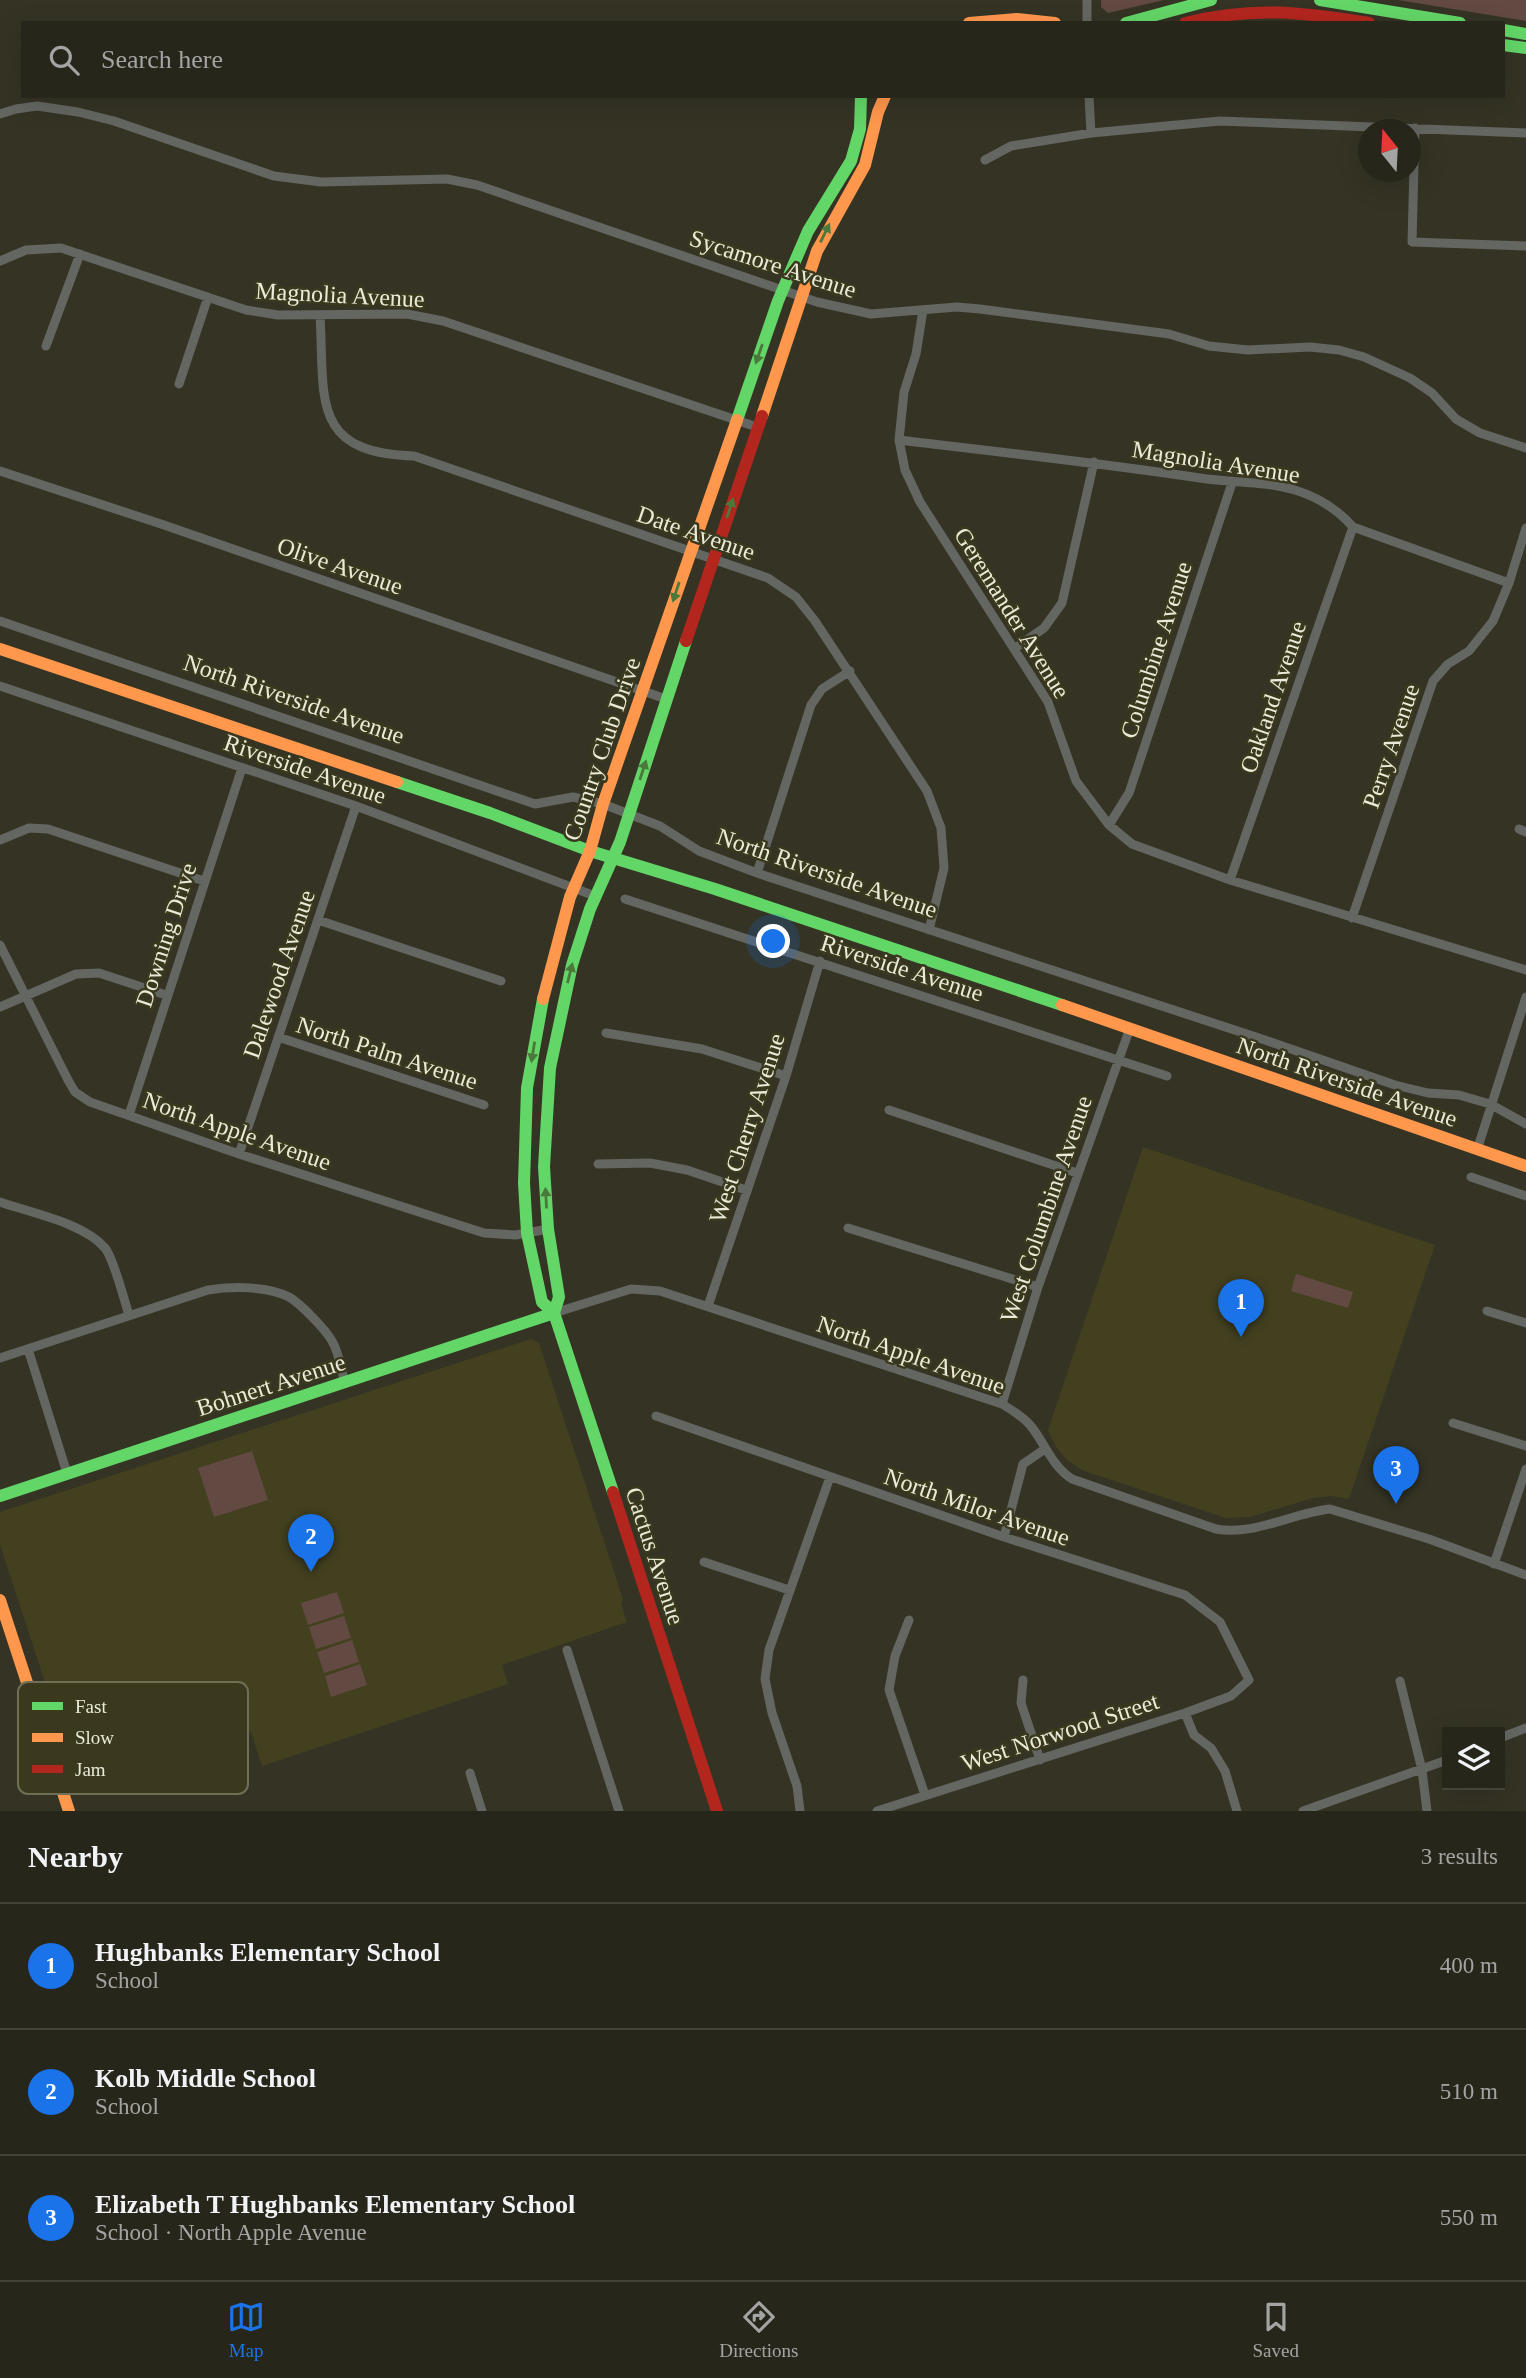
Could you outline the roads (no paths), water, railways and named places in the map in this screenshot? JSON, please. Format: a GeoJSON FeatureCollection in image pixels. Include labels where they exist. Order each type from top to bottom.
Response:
{"type":"FeatureCollection","features":[{"type":"Feature","properties":{"kind":"main road"},"geometry":{"type":"LineString","coordinates":[[1133,21],[1211,0]]}},
{"type":"Feature","properties":{"kind":"main road"},"geometry":{"type":"LineString","coordinates":[[1320,0],[1448,21]]}},
{"type":"Feature","properties":{"kind":"main road"},"geometry":{"type":"LineString","coordinates":[[1192,21],[1225,12],[1272,8],[1356,21]]}},
{"type":"Feature","properties":{"kind":"main road"},"geometry":{"type":"LineString","coordinates":[[994,21],[1036,21]]}},
{"type":"Feature","properties":{"kind":"main road"},"geometry":{"type":"LineString","coordinates":[[1505,30],[1526,34]]}},
{"type":"Feature","properties":{"kind":"main road"},"geometry":{"type":"LineString","coordinates":[[1505,44],[1526,48]]}},
{"type":"Feature","properties":{"kind":"main road","name":"Country Club Drive"},"geometry":{"type":"LineString","coordinates":[[861,98],[860,128],[851,161],[841,181],[813,221],[792,275],[778,301],[603,804],[590,851],[574,888],[542,1003],[527,1088],[524,1183],[527,1233],[542,1302],[554,1313],[559,1297],[548,1229],[544,1167],[546,1112],[550,1068],[572,965],[595,896],[614,858],[825,231],[852,190],[865,164],[879,105],[884,98]]}},
{"type":"Feature","properties":{"kind":"main road","name":"North Riverside Avenue"},"geometry":{"type":"LineString","coordinates":[[0,649],[490,813],[590,851],[715,889],[1129,1028],[1526,1166]]}},
{"type":"Feature","properties":{"kind":"main road","name":"Bohnert Avenue"},"geometry":{"type":"LineString","coordinates":[[0,1496],[554,1313]]}},
{"type":"Feature","properties":{"kind":"main road","name":"Cactus Avenue"},"geometry":{"type":"LineString","coordinates":[[554,1313],[717,1811]]}},
{"type":"Feature","properties":{"kind":"main road"},"geometry":{"type":"LineString","coordinates":[[0,1600],[6,1636],[23,1682]]}},
{"type":"Feature","properties":{"kind":"main road"},"geometry":{"type":"LineString","coordinates":[[63,1794],[69,1811]]}},
{"type":"Feature","properties":{"kind":"street"},"geometry":{"type":"LineString","coordinates":[[1087,0],[1087,21]]}},
{"type":"Feature","properties":{"kind":"street"},"geometry":{"type":"LineString","coordinates":[[1089,98],[1091,133]]}},
{"type":"Feature","properties":{"kind":"street","name":"Sycamore Avenue"},"geometry":{"type":"LineString","coordinates":[[0,114],[37,106],[78,112],[114,121],[274,177],[321,182],[447,180],[477,185],[834,308],[871,314],[957,307],[1169,334],[1209,346],[1248,350],[1310,347],[1339,350],[1364,357],[1410,378],[1432,393],[1456,419],[1480,433],[1526,448]]}},
{"type":"Feature","properties":{"kind":"street"},"geometry":{"type":"LineString","coordinates":[[985,160],[1011,146],[1091,133],[1220,121],[1358,126]]}},
{"type":"Feature","properties":{"kind":"street"},"geometry":{"type":"LineString","coordinates":[[1421,128],[1526,133]]}},
{"type":"Feature","properties":{"kind":"street"},"geometry":{"type":"LineString","coordinates":[[1414,182],[1412,242],[1526,246]]}},
{"type":"Feature","properties":{"kind":"street","name":"Magnolia Avenue"},"geometry":{"type":"LineString","coordinates":[[0,261],[26,250],[61,248],[246,310],[278,315],[407,314],[443,321],[757,427]]}},
{"type":"Feature","properties":{"kind":"street"},"geometry":{"type":"LineString","coordinates":[[46,346],[80,254]]}},
{"type":"Feature","properties":{"kind":"street"},"geometry":{"type":"LineString","coordinates":[[179,384],[208,297]]}},
{"type":"Feature","properties":{"kind":"street","name":"Geremander Avenue"},"geometry":{"type":"LineString","coordinates":[[923,310],[916,354],[904,392],[899,440],[905,470],[920,502],[1048,702],[1076,781],[1109,825],[1132,844],[1230,880],[1526,970]]}},
{"type":"Feature","properties":{"kind":"street","name":"Date Avenue"},"geometry":{"type":"LineString","coordinates":[[320,314],[326,408],[338,433],[363,450],[390,456],[414,456],[768,578],[796,597],[850,671],[928,791],[941,828],[944,868],[929,930]]}},
{"type":"Feature","properties":{"kind":"street","name":"Magnolia Avenue"},"geometry":{"type":"LineString","coordinates":[[899,440],[1094,463],[1232,483],[1271,485],[1297,491],[1340,512],[1353,527],[1509,583]]}},
{"type":"Feature","properties":{"kind":"street"},"geometry":{"type":"LineString","coordinates":[[1014,649],[1044,628],[1062,603],[1094,463]]}},
{"type":"Feature","properties":{"kind":"street","name":"Olive Avenue"},"geometry":{"type":"LineString","coordinates":[[0,471],[666,699]]}},
{"type":"Feature","properties":{"kind":"street","name":"Columbine Avenue"},"geometry":{"type":"LineString","coordinates":[[1109,825],[1129,793],[1232,483]]}},
{"type":"Feature","properties":{"kind":"street","name":"Oakland Avenue"},"geometry":{"type":"LineString","coordinates":[[1230,880],[1353,527]]}},
{"type":"Feature","properties":{"kind":"street","name":"Perry Avenue"},"geometry":{"type":"LineString","coordinates":[[1352,918],[1433,681],[1448,664],[1469,651],[1493,621],[1509,583],[1526,528]]}},
{"type":"Feature","properties":{"kind":"street","name":"North Riverside Avenue"},"geometry":{"type":"LineString","coordinates":[[0,621],[535,804],[573,797],[603,804],[660,826],[699,851],[757,873],[1246,1033],[1395,1085],[1490,1104],[1526,1124]]}},
{"type":"Feature","properties":{"kind":"street"},"geometry":{"type":"LineString","coordinates":[[757,873],[811,705],[822,689],[850,671]]}},
{"type":"Feature","properties":{"kind":"street","name":"Riverside Avenue"},"geometry":{"type":"LineString","coordinates":[[0,685],[356,806],[595,896]]}},
{"type":"Feature","properties":{"kind":"street","name":"Downing Drive"},"geometry":{"type":"LineString","coordinates":[[128,1115],[242,768]]}},
{"type":"Feature","properties":{"kind":"street","name":"Dalewood Avenue"},"geometry":{"type":"LineString","coordinates":[[239,1154],[356,806]]}},
{"type":"Feature","properties":{"kind":"street"},"geometry":{"type":"LineString","coordinates":[[0,840],[29,828],[48,829],[204,881]]}},
{"type":"Feature","properties":{"kind":"street","name":"Riverside Avenue"},"geometry":{"type":"LineString","coordinates":[[625,899],[1167,1076]]}},
{"type":"Feature","properties":{"kind":"street"},"geometry":{"type":"LineString","coordinates":[[318,920],[501,981]]}},
{"type":"Feature","properties":{"kind":"street","name":"North Apple Avenue"},"geometry":{"type":"LineString","coordinates":[[0,945],[75,1092],[90,1102],[239,1154],[484,1233],[516,1235],[548,1229]]}},
{"type":"Feature","properties":{"kind":"street","name":"West Cherry Avenue"},"geometry":{"type":"LineString","coordinates":[[708,1306],[786,1076],[820,961]]}},
{"type":"Feature","properties":{"kind":"street"},"geometry":{"type":"LineString","coordinates":[[0,1007],[76,974],[99,973],[166,995]]}},
{"type":"Feature","properties":{"kind":"street"},"geometry":{"type":"LineString","coordinates":[[1477,1150],[1526,997]]}},
{"type":"Feature","properties":{"kind":"street","name":"West Columbine Avenue"},"geometry":{"type":"LineString","coordinates":[[1002,1404],[1038,1287],[1129,1028]]}},
{"type":"Feature","properties":{"kind":"street"},"geometry":{"type":"LineString","coordinates":[[607,1033],[702,1049],[786,1076]]}},
{"type":"Feature","properties":{"kind":"street","name":"North Palm Avenue"},"geometry":{"type":"LineString","coordinates":[[278,1037],[484,1105]]}},
{"type":"Feature","properties":{"kind":"street"},"geometry":{"type":"LineString","coordinates":[[889,1110],[1077,1173]]}},
{"type":"Feature","properties":{"kind":"street"},"geometry":{"type":"LineString","coordinates":[[598,1164],[650,1163],[687,1170],[746,1191]]}},
{"type":"Feature","properties":{"kind":"street"},"geometry":{"type":"LineString","coordinates":[[1471,1177],[1526,1196]]}},
{"type":"Feature","properties":{"kind":"street"},"geometry":{"type":"LineString","coordinates":[[0,1202],[77,1228],[93,1237],[106,1250],[129,1315]]}},
{"type":"Feature","properties":{"kind":"street"},"geometry":{"type":"LineString","coordinates":[[848,1228],[1038,1287]]}},
{"type":"Feature","properties":{"kind":"street"},"geometry":{"type":"LineString","coordinates":[[0,1358],[208,1290],[227,1286],[248,1287],[290,1298],[313,1318],[332,1341],[345,1383]]}},
{"type":"Feature","properties":{"kind":"street","name":"North Apple Avenue"},"geometry":{"type":"LineString","coordinates":[[554,1313],[631,1289],[660,1291],[1002,1404],[1029,1424],[1054,1464],[1072,1479],[1216,1528],[1245,1530],[1317,1510],[1330,1509],[1429,1539],[1526,1575]]}},
{"type":"Feature","properties":{"kind":"street"},"geometry":{"type":"LineString","coordinates":[[1487,1311],[1526,1323]]}},
{"type":"Feature","properties":{"kind":"street"},"geometry":{"type":"LineString","coordinates":[[28,1349],[67,1474]]}},
{"type":"Feature","properties":{"kind":"street","name":"North Milor Avenue"},"geometry":{"type":"LineString","coordinates":[[656,1416],[1004,1537],[1185,1595],[1220,1622],[1248,1680]]}},
{"type":"Feature","properties":{"kind":"street"},"geometry":{"type":"LineString","coordinates":[[1453,1423],[1526,1446]]}},
{"type":"Feature","properties":{"kind":"street"},"geometry":{"type":"LineString","coordinates":[[1004,1537],[1023,1464],[1045,1449]]}},
{"type":"Feature","properties":{"kind":"street"},"geometry":{"type":"LineString","coordinates":[[1493,1564],[1526,1469]]}},
{"type":"Feature","properties":{"kind":"street"},"geometry":{"type":"LineString","coordinates":[[800,1811],[797,1786],[772,1713],[765,1679],[769,1650],[830,1477]]}},
{"type":"Feature","properties":{"kind":"street"},"geometry":{"type":"LineString","coordinates":[[704,1562],[789,1590]]}},
{"type":"Feature","properties":{"kind":"street"},"geometry":{"type":"LineString","coordinates":[[909,1620],[895,1656],[889,1690],[925,1796]]}},
{"type":"Feature","properties":{"kind":"street"},"geometry":{"type":"LineString","coordinates":[[567,1650],[619,1811]]}},
{"type":"Feature","properties":{"kind":"street"},"geometry":{"type":"LineString","coordinates":[[1023,1680],[1021,1703],[1040,1760]]}},
{"type":"Feature","properties":{"kind":"street","name":"West Norwood Street"},"geometry":{"type":"LineString","coordinates":[[877,1811],[1185,1713],[1231,1696],[1248,1680]]}},
{"type":"Feature","properties":{"kind":"street"},"geometry":{"type":"LineString","coordinates":[[1400,1681],[1422,1770],[1427,1811]]}},
{"type":"Feature","properties":{"kind":"street"},"geometry":{"type":"LineString","coordinates":[[1185,1713],[1194,1735],[1210,1748],[1225,1771],[1237,1811]]}},
{"type":"Feature","properties":{"kind":"street"},"geometry":{"type":"LineString","coordinates":[[1505,1736],[1526,1728]]}},
{"type":"Feature","properties":{"kind":"street"},"geometry":{"type":"LineString","coordinates":[[1303,1811],[1442,1762]]}},
{"type":"Feature","properties":{"kind":"street"},"geometry":{"type":"LineString","coordinates":[[470,1773],[482,1811]]}},
{"type":"Feature","properties":{"kind":"place","name":"Hughbanks Elementary School"},"geometry":{"type":"Point","coordinates":[1241,1337]}},
{"type":"Feature","properties":{"kind":"place","name":"Elizabeth T Hughbanks Elementary School"},"geometry":{"type":"Point","coordinates":[1396,1504]}},
{"type":"Feature","properties":{"kind":"place","name":"Kolb Middle School"},"geometry":{"type":"Point","coordinates":[311,1572]}}]}
